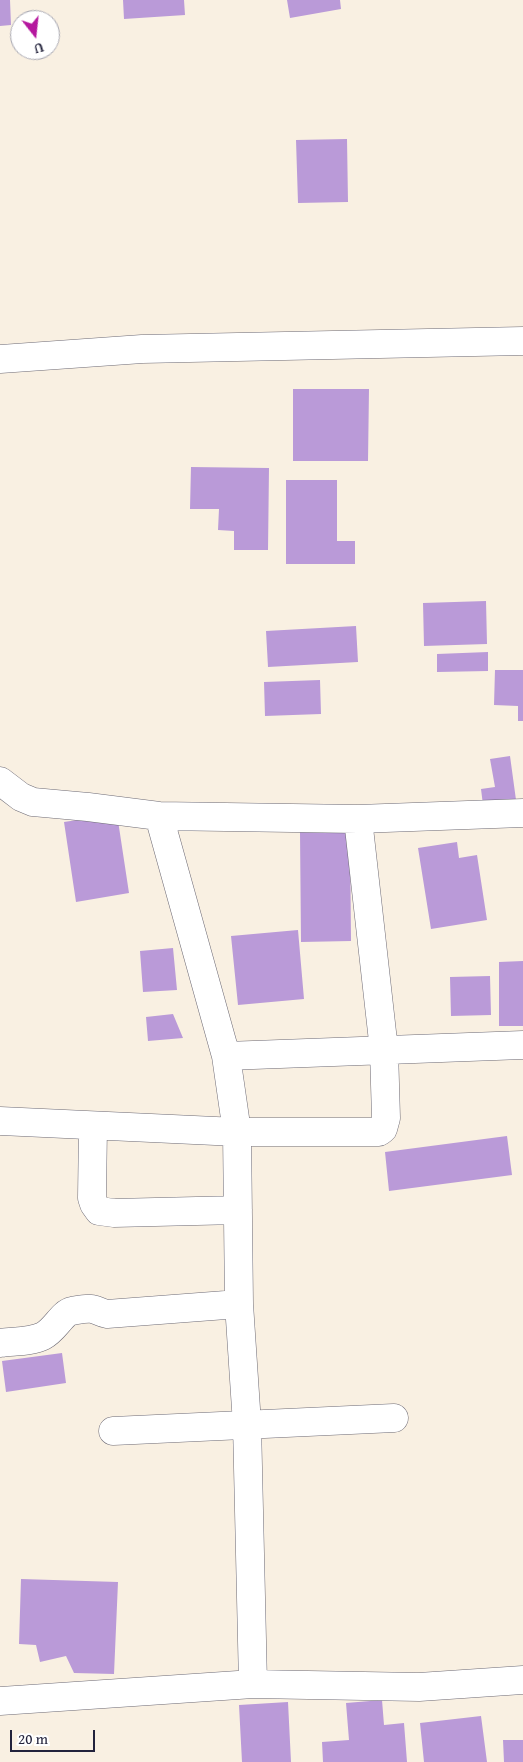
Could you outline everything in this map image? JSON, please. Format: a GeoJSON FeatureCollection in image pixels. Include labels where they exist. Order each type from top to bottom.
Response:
{"type":"FeatureCollection","features":[{"type":"Feature","properties":{"kind":"street"},"geometry":{"type":"LineString","coordinates":[[0,359],[142,349],[523,341]]}},
{"type":"Feature","properties":{"kind":"street"},"geometry":{"type":"LineString","coordinates":[[0,781],[21,797],[33,802],[159,816],[358,820],[523,813]]}},
{"type":"Feature","properties":{"kind":"street"},"geometry":{"type":"LineString","coordinates":[[159,816],[226,1056],[237,1132],[239,1304],[247,1424],[253,1684]]}},
{"type":"Feature","properties":{"kind":"street"},"geometry":{"type":"LineString","coordinates":[[0,1122],[237,1132],[379,1132],[383,1129],[385,1124],[384,1050],[358,820]]}},
{"type":"Feature","properties":{"kind":"street"},"geometry":{"type":"LineString","coordinates":[[226,1056],[523,1045]]}},
{"type":"Feature","properties":{"kind":"street"},"geometry":{"type":"LineString","coordinates":[[93,1126],[92,1198],[99,1211],[114,1213],[238,1210]]}},
{"type":"Feature","properties":{"kind":"street"},"geometry":{"type":"LineString","coordinates":[[0,1343],[36,1339],[43,1336],[56,1327],[64,1314],[71,1311],[92,1309],[107,1314],[239,1304]]}},
{"type":"Feature","properties":{"kind":"street"},"geometry":{"type":"LineString","coordinates":[[113,1431],[394,1418]]}},
{"type":"Feature","properties":{"kind":"street"},"geometry":{"type":"LineString","coordinates":[[0,1701],[253,1684],[419,1686],[523,1680]]}},
{"type":"Feature","properties":{"kind":"building"},"geometry":{"type":"Polygon","coordinates":[[[0,0],[10,0],[10,25],[0,26],[0,0]]]}},
{"type":"Feature","properties":{"kind":"building"},"geometry":{"type":"Polygon","coordinates":[[[123,0],[184,0],[185,15],[124,19],[123,0]]]}},
{"type":"Feature","properties":{"kind":"building"},"geometry":{"type":"Polygon","coordinates":[[[287,0],[340,0],[341,9],[290,18],[287,0]]]}},
{"type":"Feature","properties":{"kind":"building"},"geometry":{"type":"Polygon","coordinates":[[[347,139],[348,202],[298,203],[296,140],[347,139]]]}},
{"type":"Feature","properties":{"kind":"building"},"geometry":{"type":"Polygon","coordinates":[[[293,389],[369,389],[368,461],[293,461],[293,389]]]}},
{"type":"Feature","properties":{"kind":"building"},"geometry":{"type":"Polygon","coordinates":[[[191,467],[269,468],[268,550],[234,550],[234,531],[218,530],[219,509],[190,509],[191,467]]]}},
{"type":"Feature","properties":{"kind":"building"},"geometry":{"type":"Polygon","coordinates":[[[286,480],[337,480],[337,541],[355,541],[355,564],[286,564],[286,480]]]}},
{"type":"Feature","properties":{"kind":"building"},"geometry":{"type":"Polygon","coordinates":[[[486,601],[487,644],[424,646],[423,603],[486,601]]]}},
{"type":"Feature","properties":{"kind":"building"},"geometry":{"type":"Polygon","coordinates":[[[356,626],[358,662],[268,667],[266,631],[356,626]]]}},
{"type":"Feature","properties":{"kind":"building"},"geometry":{"type":"Polygon","coordinates":[[[488,652],[488,671],[437,672],[437,654],[488,652]]]}},
{"type":"Feature","properties":{"kind":"building"},"geometry":{"type":"Polygon","coordinates":[[[495,670],[523,670],[523,721],[518,721],[518,706],[494,705],[495,670]]]}},
{"type":"Feature","properties":{"kind":"building"},"geometry":{"type":"Polygon","coordinates":[[[320,680],[321,714],[265,716],[264,682],[320,680]]]}},
{"type":"Feature","properties":{"kind":"building"},"geometry":{"type":"Polygon","coordinates":[[[510,756],[516,800],[483,805],[481,789],[495,787],[490,759],[510,756]]]}},
{"type":"Feature","properties":{"kind":"building"},"geometry":{"type":"Polygon","coordinates":[[[117,814],[129,893],[76,902],[64,822],[117,814]]]}},
{"type":"Feature","properties":{"kind":"building"},"geometry":{"type":"Polygon","coordinates":[[[350,831],[351,941],[301,942],[300,832],[350,831]]]}},
{"type":"Feature","properties":{"kind":"building"},"geometry":{"type":"Polygon","coordinates":[[[457,842],[459,858],[477,855],[487,920],[431,929],[418,848],[457,842]]]}},
{"type":"Feature","properties":{"kind":"building"},"geometry":{"type":"Polygon","coordinates":[[[298,930],[304,999],[238,1005],[231,936],[298,930]]]}},
{"type":"Feature","properties":{"kind":"building"},"geometry":{"type":"Polygon","coordinates":[[[173,948],[177,990],[143,992],[140,951],[173,948]]]}},
{"type":"Feature","properties":{"kind":"building"},"geometry":{"type":"Polygon","coordinates":[[[523,961],[523,1026],[499,1026],[499,962],[523,961]]]}},
{"type":"Feature","properties":{"kind":"building"},"geometry":{"type":"Polygon","coordinates":[[[490,976],[491,1015],[451,1016],[450,977],[490,976]]]}},
{"type":"Feature","properties":{"kind":"building"},"geometry":{"type":"Polygon","coordinates":[[[173,1014],[183,1038],[148,1041],[146,1017],[173,1014]]]}},
{"type":"Feature","properties":{"kind":"building"},"geometry":{"type":"Polygon","coordinates":[[[507,1136],[512,1175],[389,1191],[385,1152],[507,1136]]]}},
{"type":"Feature","properties":{"kind":"building"},"geometry":{"type":"Polygon","coordinates":[[[62,1353],[66,1383],[6,1392],[2,1361],[62,1353]]]}},
{"type":"Feature","properties":{"kind":"building"},"geometry":{"type":"Polygon","coordinates":[[[21,1579],[118,1582],[114,1674],[74,1673],[66,1656],[40,1662],[36,1645],[19,1644],[21,1579]]]}},
{"type":"Feature","properties":{"kind":"building"},"geometry":{"type":"Polygon","coordinates":[[[382,1700],[384,1725],[404,1723],[407,1762],[323,1762],[322,1742],[349,1740],[346,1703],[382,1700]]]}},
{"type":"Feature","properties":{"kind":"building"},"geometry":{"type":"Polygon","coordinates":[[[288,1702],[291,1762],[242,1762],[239,1705],[288,1702]]]}},
{"type":"Feature","properties":{"kind":"building"},"geometry":{"type":"Polygon","coordinates":[[[481,1716],[487,1762],[424,1762],[420,1723],[481,1716]]]}},
{"type":"Feature","properties":{"kind":"building"},"geometry":{"type":"Polygon","coordinates":[[[503,1740],[523,1740],[523,1762],[504,1762],[503,1740]]]}}]}
